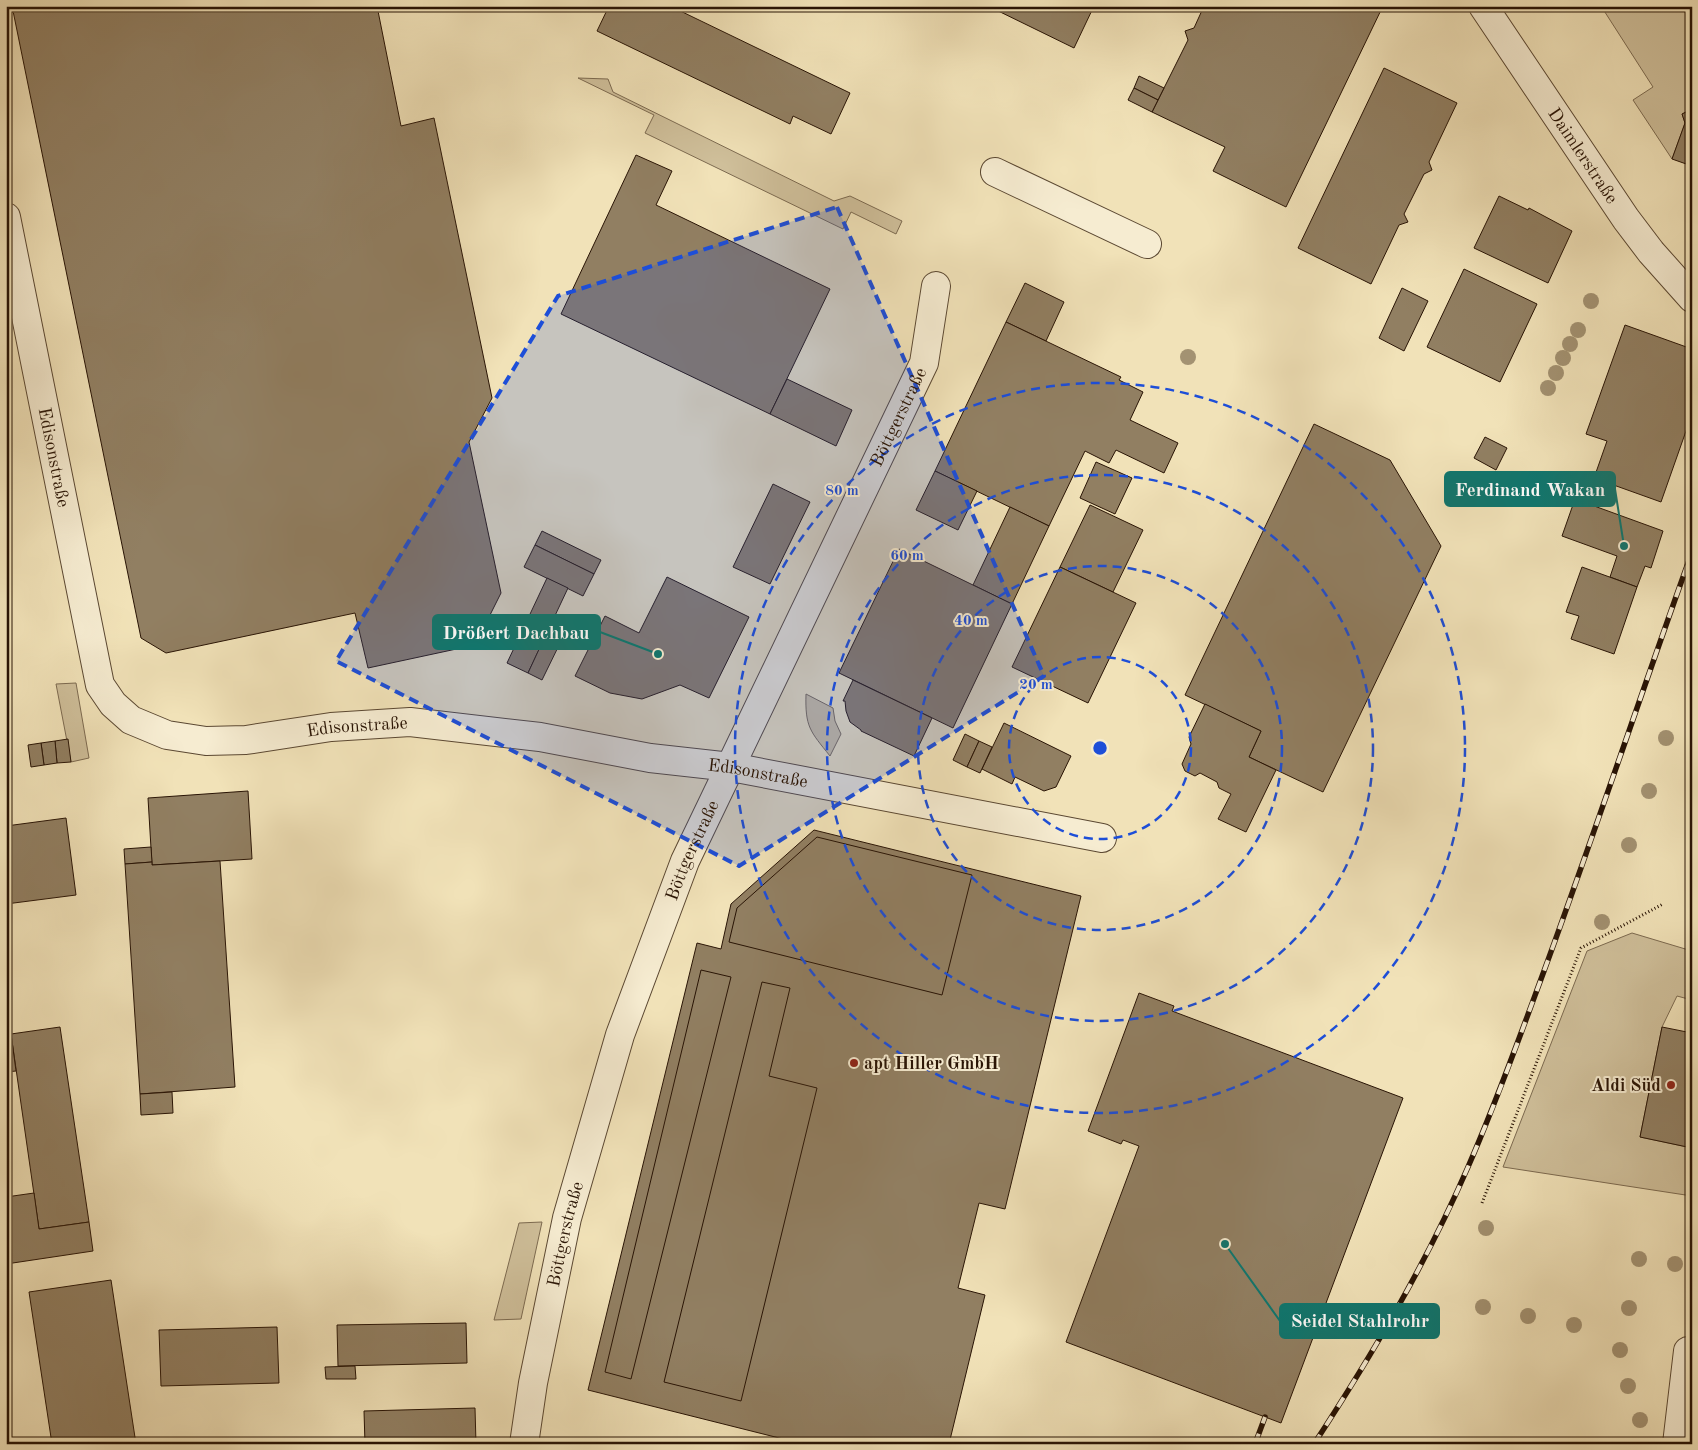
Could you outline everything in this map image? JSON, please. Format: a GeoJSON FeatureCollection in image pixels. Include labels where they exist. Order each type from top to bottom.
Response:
{"type":"FeatureCollection","features":[{"type":"Feature","properties":{"kind":"street","name":"Daimlerstraße"},"geometry":{"type":"LineString","coordinates":[[1483,6],[1626,219],[1692,298]]}},
{"type":"Feature","properties":{"kind":"street"},"geometry":{"type":"LineString","coordinates":[[995,172],[1146,244]]}},
{"type":"Feature","properties":{"kind":"street","name":"Edisonstraße"},"geometry":{"type":"LineString","coordinates":[[6,217],[100,685],[113,704],[131,720],[167,735],[206,741],[246,740],[331,727],[410,722],[540,737],[650,758],[731,767],[1102,838]]}},
{"type":"Feature","properties":{"kind":"street","name":"Böttgerstraße"},"geometry":{"type":"LineString","coordinates":[[524,1444],[533,1383],[567,1218],[620,1035],[686,861],[924,363],[936,286]]}},
{"type":"Feature","properties":{"kind":"street"},"geometry":{"type":"LineString","coordinates":[[1677,1444],[1688,1351]]}},
{"type":"Feature","properties":{"kind":"path"},"geometry":{"type":"LineString","coordinates":[[1482,1204],[1581,948],[1663,904]]}},
{"type":"Feature","properties":{"kind":"highlighted area"},"geometry":{"type":"Polygon","coordinates":[[[837,207],[1044,676],[739,866],[336,661],[558,296],[837,207]]]}},
{"type":"Feature","properties":{"kind":"shaded area"},"geometry":{"type":"Polygon","coordinates":[[[1601,6],[1688,6],[1692,8],[1692,105],[1690,110],[1682,114],[1685,123],[1672,159],[1633,100],[1653,87],[1601,6]]]}},
{"type":"Feature","properties":{"kind":"shaded area"},"geometry":{"type":"Polygon","coordinates":[[[578,78],[608,79],[613,92],[834,201],[850,196],[902,221],[896,234],[851,212],[843,229],[645,133],[654,115],[578,78]]]}},
{"type":"Feature","properties":{"kind":"shaded area"},"geometry":{"type":"Polygon","coordinates":[[[76,683],[89,758],[71,762],[56,684],[76,683]]]}},
{"type":"Feature","properties":{"kind":"shaded area"},"geometry":{"type":"Polygon","coordinates":[[[806,694],[833,708],[835,721],[841,734],[830,756],[810,728],[806,694]]]}},
{"type":"Feature","properties":{"kind":"shaded area"},"geometry":{"type":"Polygon","coordinates":[[[1632,933],[1692,951],[1692,1000],[1677,996],[1662,1027],[1640,1137],[1692,1148],[1692,1196],[1503,1167],[1587,951],[1632,933]]]}},
{"type":"Feature","properties":{"kind":"shaded area"},"geometry":{"type":"Polygon","coordinates":[[[542,1222],[521,1319],[494,1320],[519,1223],[542,1222]]]}},
{"type":"Feature","properties":{"kind":"building"},"geometry":{"type":"Polygon","coordinates":[[[12,6],[377,6],[401,126],[434,118],[492,398],[469,442],[501,593],[475,645],[368,668],[355,613],[166,653],[141,638],[12,6]]]}},
{"type":"Feature","properties":{"kind":"building"},"geometry":{"type":"Polygon","coordinates":[[[609,6],[670,6],[850,93],[831,134],[793,116],[790,124],[597,31],[609,6]]]}},
{"type":"Feature","properties":{"kind":"building"},"geometry":{"type":"Polygon","coordinates":[[[988,6],[1094,6],[1074,48],[988,6]]]}},
{"type":"Feature","properties":{"kind":"building"},"geometry":{"type":"Polygon","coordinates":[[[1204,6],[1383,6],[1286,207],[1213,171],[1225,147],[1152,112],[1188,40],[1185,31],[1194,28],[1204,6]]]}},
{"type":"Feature","properties":{"kind":"building"},"geometry":{"type":"Polygon","coordinates":[[[1384,68],[1457,103],[1429,162],[1432,170],[1424,174],[1404,214],[1408,222],[1399,225],[1371,284],[1298,248],[1384,68]]]}},
{"type":"Feature","properties":{"kind":"building"},"geometry":{"type":"Polygon","coordinates":[[[1139,76],[1164,88],[1158,100],[1134,88],[1139,76]]]}},
{"type":"Feature","properties":{"kind":"building"},"geometry":{"type":"Polygon","coordinates":[[[1134,88],[1158,100],[1152,112],[1128,100],[1134,88]]]}},
{"type":"Feature","properties":{"kind":"building"},"geometry":{"type":"Polygon","coordinates":[[[1692,105],[1692,166],[1672,159],[1685,123],[1682,114],[1690,110],[1692,105]]]}},
{"type":"Feature","properties":{"kind":"building"},"geometry":{"type":"Polygon","coordinates":[[[636,155],[672,171],[656,205],[830,289],[770,414],[561,314],[636,155]]]}},
{"type":"Feature","properties":{"kind":"building"},"geometry":{"type":"Polygon","coordinates":[[[1499,196],[1528,210],[1529,208],[1572,231],[1548,283],[1474,248],[1499,196]]]}},
{"type":"Feature","properties":{"kind":"building"},"geometry":{"type":"Polygon","coordinates":[[[1464,269],[1537,304],[1500,382],[1427,347],[1464,269]]]}},
{"type":"Feature","properties":{"kind":"building"},"geometry":{"type":"Polygon","coordinates":[[[1025,283],[1064,302],[1046,341],[1006,322],[1025,283]]]}},
{"type":"Feature","properties":{"kind":"building"},"geometry":{"type":"Polygon","coordinates":[[[1402,288],[1428,301],[1404,351],[1379,338],[1402,288]]]}},
{"type":"Feature","properties":{"kind":"building"},"geometry":{"type":"Polygon","coordinates":[[[1006,322],[1121,377],[1119,380],[1143,392],[1130,420],[1178,443],[1164,473],[1116,450],[1109,463],[1085,451],[1049,526],[935,471],[1006,322]]]}},
{"type":"Feature","properties":{"kind":"building"},"geometry":{"type":"Polygon","coordinates":[[[1625,325],[1692,349],[1692,414],[1661,502],[1594,478],[1607,441],[1586,434],[1625,325]]]}},
{"type":"Feature","properties":{"kind":"building"},"geometry":{"type":"Polygon","coordinates":[[[787,379],[852,410],[836,446],[770,414],[787,379]]]}},
{"type":"Feature","properties":{"kind":"building"},"geometry":{"type":"Polygon","coordinates":[[[1314,424],[1390,460],[1441,546],[1323,792],[1249,757],[1261,731],[1185,695],[1314,424]]]}},
{"type":"Feature","properties":{"kind":"building"},"geometry":{"type":"Polygon","coordinates":[[[1485,437],[1507,448],[1496,470],[1474,458],[1485,437]]]}},
{"type":"Feature","properties":{"kind":"building"},"geometry":{"type":"Polygon","coordinates":[[[1096,462],[1132,478],[1115,514],[1080,498],[1096,462]]]}},
{"type":"Feature","properties":{"kind":"building"},"geometry":{"type":"Polygon","coordinates":[[[935,471],[977,491],[958,530],[916,510],[935,471]]]}},
{"type":"Feature","properties":{"kind":"building"},"geometry":{"type":"Polygon","coordinates":[[[773,484],[810,502],[770,584],[733,567],[773,484]]]}},
{"type":"Feature","properties":{"kind":"building"},"geometry":{"type":"Polygon","coordinates":[[[1575,499],[1663,531],[1651,568],[1645,566],[1637,587],[1610,577],[1617,556],[1562,536],[1575,499]]]}},
{"type":"Feature","properties":{"kind":"building"},"geometry":{"type":"Polygon","coordinates":[[[1090,505],[1143,530],[1113,592],[1060,567],[1090,505]]]}},
{"type":"Feature","properties":{"kind":"building"},"geometry":{"type":"Polygon","coordinates":[[[1010,507],[1049,526],[1012,604],[973,585],[1010,507]]]}},
{"type":"Feature","properties":{"kind":"building"},"geometry":{"type":"Polygon","coordinates":[[[542,531],[601,560],[594,574],[535,545],[542,531]]]}},
{"type":"Feature","properties":{"kind":"building"},"geometry":{"type":"Polygon","coordinates":[[[535,545],[594,574],[583,596],[524,567],[535,545]]]}},
{"type":"Feature","properties":{"kind":"building"},"geometry":{"type":"Polygon","coordinates":[[[899,549],[1012,604],[953,728],[839,673],[899,549]]]}},
{"type":"Feature","properties":{"kind":"building"},"geometry":{"type":"Polygon","coordinates":[[[1060,567],[1136,603],[1088,703],[1012,667],[1060,567]]]}},
{"type":"Feature","properties":{"kind":"building"},"geometry":{"type":"Polygon","coordinates":[[[1582,567],[1637,587],[1614,654],[1571,639],[1579,616],[1566,612],[1582,567]]]}},
{"type":"Feature","properties":{"kind":"building"},"geometry":{"type":"Polygon","coordinates":[[[667,577],[749,617],[709,698],[680,685],[642,699],[610,693],[575,676],[605,616],[639,633],[667,577]]]}},
{"type":"Feature","properties":{"kind":"building"},"geometry":{"type":"Polygon","coordinates":[[[547,578],[568,588],[528,673],[507,663],[547,578]]]}},
{"type":"Feature","properties":{"kind":"building"},"geometry":{"type":"Polygon","coordinates":[[[548,630],[563,637],[542,680],[528,673],[548,630]]]}},
{"type":"Feature","properties":{"kind":"building"},"geometry":{"type":"Polygon","coordinates":[[[853,680],[932,718],[914,756],[861,731],[850,722],[845,701],[843,701],[853,680]]]}},
{"type":"Feature","properties":{"kind":"building"},"geometry":{"type":"Polygon","coordinates":[[[1205,704],[1261,731],[1249,757],[1276,770],[1246,832],[1218,819],[1231,794],[1219,788],[1217,782],[1200,773],[1195,776],[1185,771],[1182,764],[1191,744],[1189,737],[1205,704]]]}},
{"type":"Feature","properties":{"kind":"building"},"geometry":{"type":"Polygon","coordinates":[[[1004,723],[1071,756],[1056,787],[1044,791],[1015,777],[1012,784],[982,769],[1004,723]]]}},
{"type":"Feature","properties":{"kind":"building"},"geometry":{"type":"Polygon","coordinates":[[[965,734],[979,741],[967,767],[953,760],[965,734]]]}},
{"type":"Feature","properties":{"kind":"building"},"geometry":{"type":"Polygon","coordinates":[[[68,739],[71,762],[57,763],[55,741],[68,739]]]}},
{"type":"Feature","properties":{"kind":"building"},"geometry":{"type":"Polygon","coordinates":[[[55,741],[57,763],[44,765],[41,743],[55,741]]]}},
{"type":"Feature","properties":{"kind":"building"},"geometry":{"type":"Polygon","coordinates":[[[979,741],[992,747],[980,773],[967,767],[979,741]]]}},
{"type":"Feature","properties":{"kind":"building"},"geometry":{"type":"Polygon","coordinates":[[[41,743],[44,765],[31,767],[28,745],[41,743]]]}},
{"type":"Feature","properties":{"kind":"building"},"geometry":{"type":"Polygon","coordinates":[[[248,791],[252,859],[152,865],[148,798],[248,791]]]}},
{"type":"Feature","properties":{"kind":"building"},"geometry":{"type":"Polygon","coordinates":[[[66,818],[76,895],[6,904],[6,826],[66,818]]]}},
{"type":"Feature","properties":{"kind":"building","name":"apt Hiller GmbH"},"geometry":{"type":"Polygon","coordinates":[[[814,830],[1081,896],[1005,1209],[979,1203],[958,1288],[985,1295],[949,1444],[803,1444],[588,1390],[697,943],[721,949],[731,904],[814,830]]]}},
{"type":"Feature","properties":{"kind":"building"},"geometry":{"type":"Polygon","coordinates":[[[817,837],[972,875],[942,995],[729,942],[737,908],[817,837]]]}},
{"type":"Feature","properties":{"kind":"building"},"geometry":{"type":"Polygon","coordinates":[[[151,847],[152,862],[125,864],[124,849],[151,847]]]}},
{"type":"Feature","properties":{"kind":"building"},"geometry":{"type":"Polygon","coordinates":[[[220,861],[235,1087],[140,1094],[125,864],[152,862],[152,865],[220,861]]]}},
{"type":"Feature","properties":{"kind":"building"},"geometry":{"type":"Polygon","coordinates":[[[701,970],[731,977],[631,1379],[605,1372],[701,970]]]}},
{"type":"Feature","properties":{"kind":"building"},"geometry":{"type":"Polygon","coordinates":[[[762,982],[790,988],[769,1076],[817,1088],[741,1401],[664,1382],[762,982]]]}},
{"type":"Feature","properties":{"kind":"building"},"geometry":{"type":"Polygon","coordinates":[[[1139,993],[1174,1006],[1172,1011],[1403,1098],[1281,1423],[1066,1342],[1139,1146],[1123,1140],[1121,1144],[1088,1131],[1139,993]]]}},
{"type":"Feature","properties":{"kind":"building"},"geometry":{"type":"Polygon","coordinates":[[[60,1027],[89,1222],[39,1229],[11,1034],[60,1027]]]}},
{"type":"Feature","properties":{"kind":"building","name":"Aldi Süd"},"geometry":{"type":"Polygon","coordinates":[[[1662,1027],[1692,1033],[1692,1148],[1640,1137],[1662,1027]]]}},
{"type":"Feature","properties":{"kind":"building"},"geometry":{"type":"Polygon","coordinates":[[[11,1034],[16,1071],[6,1072],[6,1035],[11,1034]]]}},
{"type":"Feature","properties":{"kind":"building"},"geometry":{"type":"Polygon","coordinates":[[[172,1092],[173,1113],[141,1115],[140,1094],[172,1092]]]}},
{"type":"Feature","properties":{"kind":"building"},"geometry":{"type":"Polygon","coordinates":[[[34,1193],[39,1229],[89,1222],[93,1251],[6,1264],[6,1197],[34,1193]]]}},
{"type":"Feature","properties":{"kind":"building"},"geometry":{"type":"Polygon","coordinates":[[[111,1280],[136,1444],[52,1444],[29,1292],[111,1280]]]}},
{"type":"Feature","properties":{"kind":"building"},"geometry":{"type":"Polygon","coordinates":[[[466,1323],[467,1363],[338,1366],[337,1325],[466,1323]]]}},
{"type":"Feature","properties":{"kind":"building"},"geometry":{"type":"Polygon","coordinates":[[[277,1327],[279,1383],[161,1386],[159,1330],[277,1327]]]}},
{"type":"Feature","properties":{"kind":"building"},"geometry":{"type":"Polygon","coordinates":[[[355,1366],[356,1379],[326,1379],[325,1367],[355,1366]]]}},
{"type":"Feature","properties":{"kind":"building"},"geometry":{"type":"Polygon","coordinates":[[[475,1408],[476,1444],[365,1444],[364,1411],[475,1408]]]}},
{"type":"Feature","properties":{"kind":"building"},"geometry":{"type":"Polygon","coordinates":[[[978,1439],[999,1444],[977,1444],[978,1439]]]}},
{"type":"Feature","properties":{"kind":"railway"},"geometry":{"type":"LineString","coordinates":[[1314,1444],[1357,1377],[1416,1274],[1452,1203],[1478,1143],[1508,1069],[1563,919],[1692,552]]}},
{"type":"Feature","properties":{"kind":"railway"},"geometry":{"type":"LineString","coordinates":[[1255,1444],[1265,1417]]}},
{"type":"Feature","properties":{"kind":"place","name":"Ferdinand Wakan"},"geometry":{"type":"Point","coordinates":[1624,546]}},
{"type":"Feature","properties":{"kind":"place","name":"Drößert Dachbau"},"geometry":{"type":"Point","coordinates":[658,654]}},
{"type":"Feature","properties":{"kind":"place","name":"apt Hiller GmbH"},"geometry":{"type":"Point","coordinates":[854,1063]}},
{"type":"Feature","properties":{"kind":"place","name":"Aldi Süd"},"geometry":{"type":"Point","coordinates":[1671,1085]}},
{"type":"Feature","properties":{"kind":"place","name":"Seidel Stahlrohr"},"geometry":{"type":"Point","coordinates":[1225,1244]}}]}
